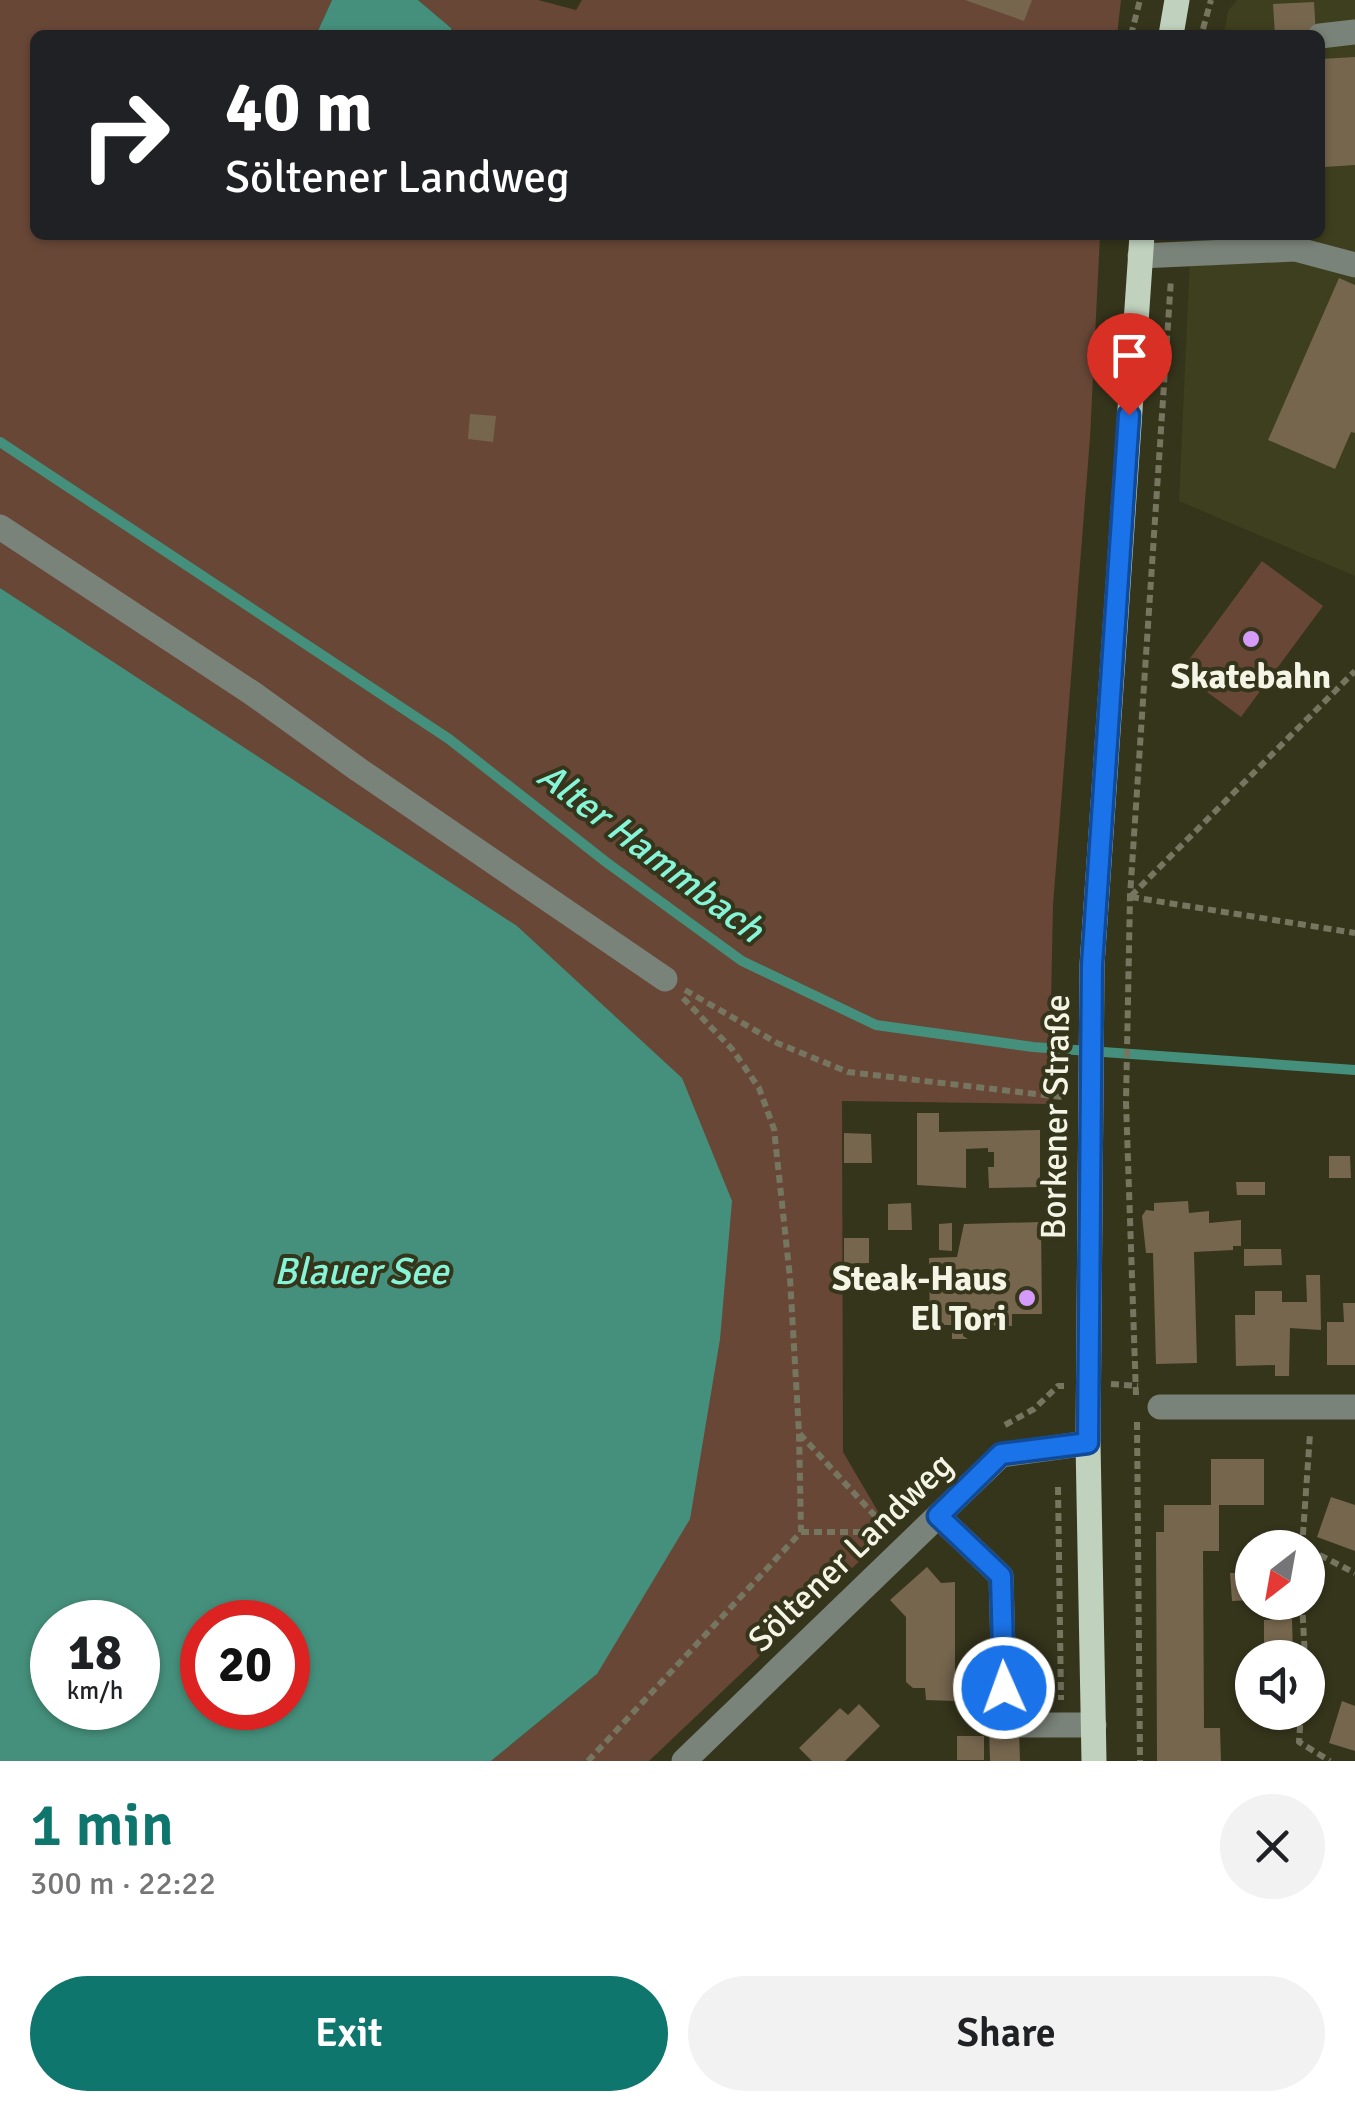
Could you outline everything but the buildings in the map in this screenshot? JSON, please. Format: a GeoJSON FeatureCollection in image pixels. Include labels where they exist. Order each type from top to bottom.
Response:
{"type":"FeatureCollection","features":[{"type":"Feature","properties":{"kind":"main road"},"geometry":{"type":"LineString","coordinates":[[1172,30],[1177,0]]}},
{"type":"Feature","properties":{"kind":"main road","name":"Borkener Straße"},"geometry":{"type":"LineString","coordinates":[[1094,1761],[1088,1443],[1092,965],[1141,245]]}},
{"type":"Feature","properties":{"kind":"street"},"geometry":{"type":"LineString","coordinates":[[1325,35],[1355,32]]}},
{"type":"Feature","properties":{"kind":"street"},"geometry":{"type":"LineString","coordinates":[[1141,245],[1173,255],[1236,244],[1295,250],[1355,265]]}},
{"type":"Feature","properties":{"kind":"street"},"geometry":{"type":"LineString","coordinates":[[0,527],[252,692],[664,979]]}},
{"type":"Feature","properties":{"kind":"street"},"geometry":{"type":"LineString","coordinates":[[1160,1407],[1355,1407]]}},
{"type":"Feature","properties":{"kind":"street","name":"Söltener Landweg"},"geometry":{"type":"LineString","coordinates":[[684,1761],[899,1538],[938,1516],[1001,1454],[1088,1443]]}},
{"type":"Feature","properties":{"kind":"street"},"geometry":{"type":"LineString","coordinates":[[938,1516],[1001,1576],[1005,1725],[1094,1725]]}},
{"type":"Feature","properties":{"kind":"path"},"geometry":{"type":"LineString","coordinates":[[1132,30],[1140,0]]}},
{"type":"Feature","properties":{"kind":"path"},"geometry":{"type":"LineString","coordinates":[[1203,30],[1211,0]]}},
{"type":"Feature","properties":{"kind":"path"},"geometry":{"type":"LineString","coordinates":[[1140,1761],[1136,1383],[1126,1102],[1128,976],[1173,255]]}},
{"type":"Feature","properties":{"kind":"path"},"geometry":{"type":"LineString","coordinates":[[1130,896],[1355,671]]}},
{"type":"Feature","properties":{"kind":"path"},"geometry":{"type":"LineString","coordinates":[[1130,896],[1355,933]]}},
{"type":"Feature","properties":{"kind":"path"},"geometry":{"type":"LineString","coordinates":[[664,979],[777,1043],[848,1072],[1062,1097]]}},
{"type":"Feature","properties":{"kind":"path"},"geometry":{"type":"LineString","coordinates":[[588,1761],[801,1532],[790,1278],[774,1129],[759,1088],[732,1049],[664,979]]}},
{"type":"Feature","properties":{"kind":"path"},"geometry":{"type":"LineString","coordinates":[[1058,1386],[1058,1402]]}},
{"type":"Feature","properties":{"kind":"path"},"geometry":{"type":"LineString","coordinates":[[1305,1530],[1312,1408]]}},
{"type":"Feature","properties":{"kind":"path"},"geometry":{"type":"LineString","coordinates":[[799,1432],[899,1538]]}},
{"type":"Feature","properties":{"kind":"path"},"geometry":{"type":"LineString","coordinates":[[1058,1447],[1057,1631],[1062,1725]]}},
{"type":"Feature","properties":{"kind":"path"},"geometry":{"type":"LineString","coordinates":[[801,1532],[899,1538]]}},
{"type":"Feature","properties":{"kind":"path"},"geometry":{"type":"LineString","coordinates":[[1325,1557],[1355,1572]]}},
{"type":"Feature","properties":{"kind":"path"},"geometry":{"type":"LineString","coordinates":[[1300,1730],[1298,1742],[1330,1761]]}},
{"type":"Feature","properties":{"kind":"shaded area"},"geometry":{"type":"Polygon","coordinates":[[[0,0],[332,0],[318,30],[30,30],[30,240],[1100,240],[1090,438],[1053,905],[1049,1104],[842,1101],[843,1452],[890,1532],[649,1761],[491,1761],[597,1674],[133,677],[0,588],[0,0]]]}},
{"type":"Feature","properties":{"kind":"shaded area"},"geometry":{"type":"Polygon","coordinates":[[[418,0],[538,0],[576,10],[582,0],[1121,0],[1118,30],[451,28],[418,0]]]}},
{"type":"Feature","properties":{"kind":"shaded area"},"geometry":{"type":"Polygon","coordinates":[[[1237,0],[1355,0],[1355,576],[1179,501],[1191,240],[1325,240],[1325,30],[1225,30],[1228,11],[1237,0]]]}},
{"type":"Feature","properties":{"kind":"shaded area","name":"Skatebahn"},"geometry":{"type":"Polygon","coordinates":[[[1262,561],[1323,606],[1241,717],[1180,672],[1262,561]]]}},
{"type":"Feature","properties":{"kind":"water"},"geometry":{"type":"Polygon","coordinates":[[[332,0],[418,0],[452,30],[318,30],[332,0]]]}},
{"type":"Feature","properties":{"kind":"water","name":"Blauer See"},"geometry":{"type":"Polygon","coordinates":[[[0,588],[517,926],[682,1078],[732,1201],[720,1339],[690,1519],[597,1674],[491,1761],[0,1761],[0,588]]]}},
{"type":"Feature","properties":{"kind":"waterway","name":"Alter Hammbach"},"geometry":{"type":"LineString","coordinates":[[0,442],[449,739],[606,862],[742,961],[876,1025],[1033,1047],[1355,1070]]}},
{"type":"Feature","properties":{"kind":"place","name":"Skatebahn"},"geometry":{"type":"Point","coordinates":[1251,639]}},
{"type":"Feature","properties":{"kind":"place","name":"Steak-Haus El Tori"},"geometry":{"type":"Point","coordinates":[1027,1298]}},
{"type":"Feature","properties":{"kind":"route"},"geometry":{"type":"LineString","coordinates":[[1004,1688],[1001,1576],[938,1516],[1001,1454],[1088,1443],[1092,965],[1129,415]]}}]}
